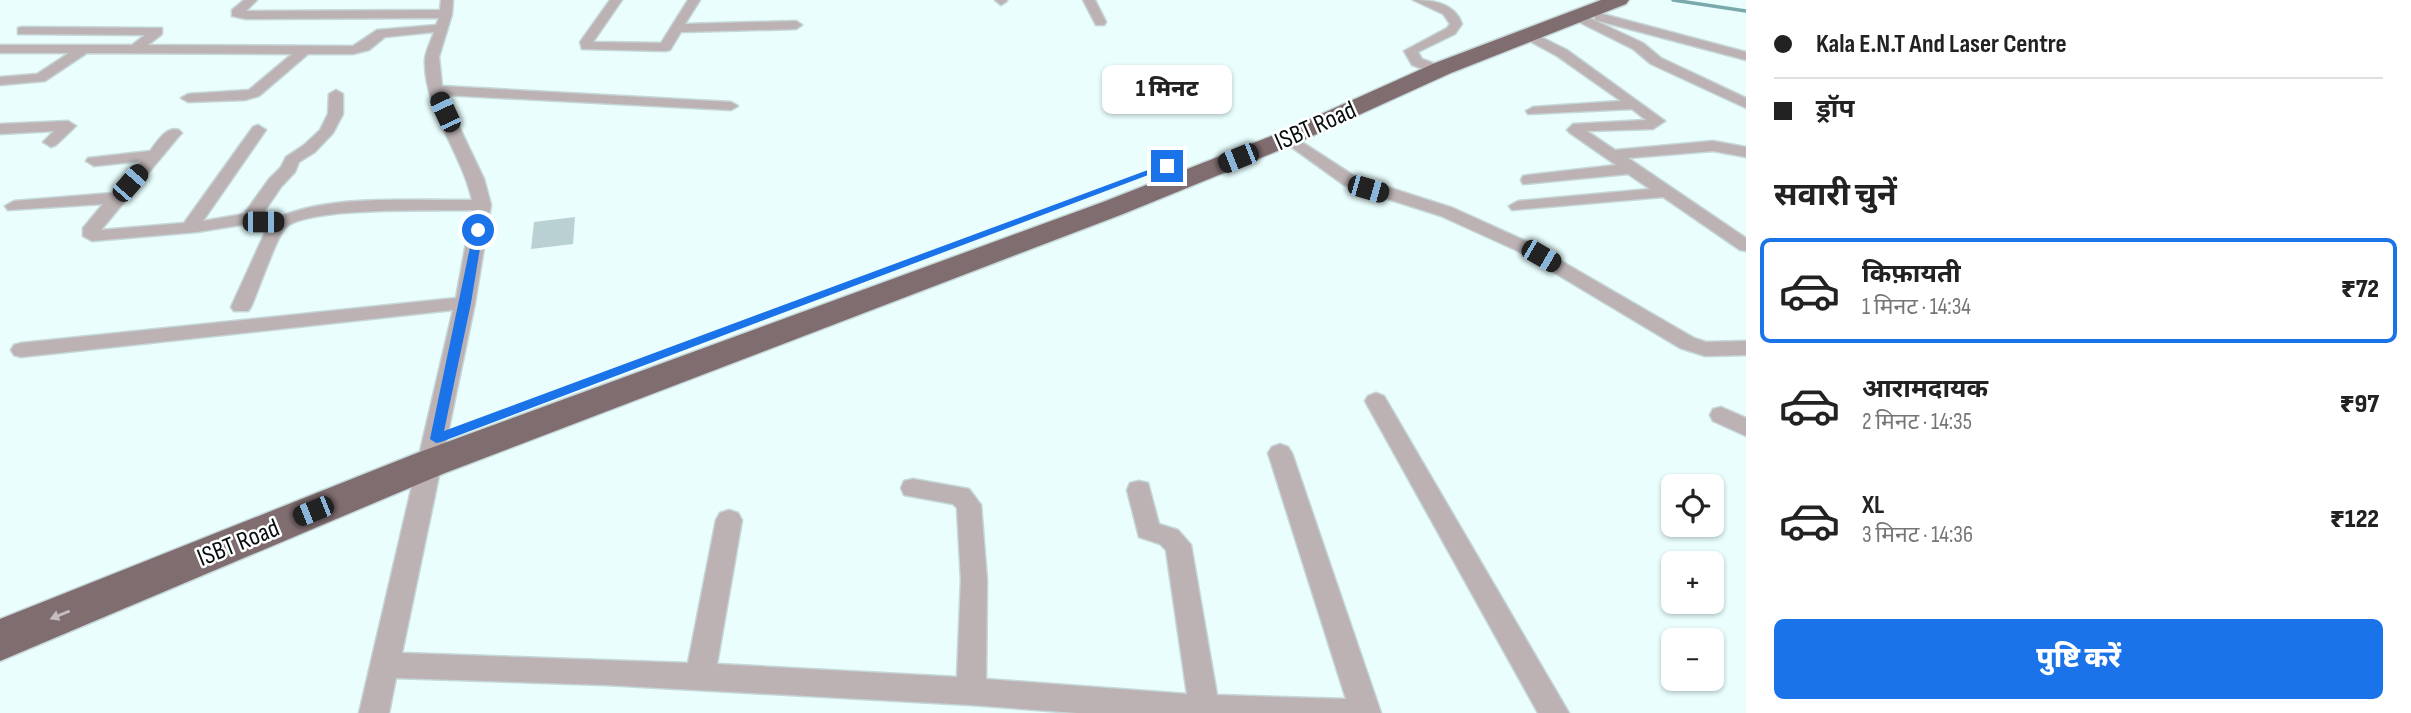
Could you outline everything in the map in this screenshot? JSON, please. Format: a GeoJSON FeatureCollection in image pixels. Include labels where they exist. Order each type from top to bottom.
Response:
{"type":"FeatureCollection","features":[{"type":"Feature","properties":{"kind":"highway","name":"ISBT Road"},"geometry":{"type":"LineString","coordinates":[[0,640],[434,451],[1101,213],[1288,138],[1428,66],[1529,35],[1581,10],[1614,2]]}},
{"type":"Feature","properties":{"kind":"highway"},"geometry":{"type":"LineString","coordinates":[[0,614],[434,451],[1428,66],[1581,10]]}},
{"type":"Feature","properties":{"kind":"street"},"geometry":{"type":"LineString","coordinates":[[251,0],[236,13],[444,14]]}},
{"type":"Feature","properties":{"kind":"street"},"geometry":{"type":"LineString","coordinates":[[616,0],[586,42],[587,46],[663,48],[694,0]]}},
{"type":"Feature","properties":{"kind":"street"},"geometry":{"type":"LineString","coordinates":[[1089,0],[1100,22]]}},
{"type":"Feature","properties":{"kind":"street"},"geometry":{"type":"LineString","coordinates":[[1419,0],[1449,12],[1456,24],[1451,31],[1412,49],[1411,56],[1428,66]]}},
{"type":"Feature","properties":{"kind":"street"},"geometry":{"type":"LineString","coordinates":[[1581,10],[1746,56]]}},
{"type":"Feature","properties":{"kind":"street"},"geometry":{"type":"LineString","coordinates":[[1581,10],[1656,61],[1746,104]]}},
{"type":"Feature","properties":{"kind":"street"},"geometry":{"type":"LineString","coordinates":[[0,49],[356,50],[382,33],[444,14]]}},
{"type":"Feature","properties":{"kind":"street"},"geometry":{"type":"LineString","coordinates":[[373,713],[466,303],[482,205],[476,179],[435,90],[432,58],[444,14]]}},
{"type":"Feature","properties":{"kind":"street"},"geometry":{"type":"LineString","coordinates":[[678,28],[796,25]]}},
{"type":"Feature","properties":{"kind":"street"},"geometry":{"type":"LineString","coordinates":[[22,31],[158,31],[137,48]]}},
{"type":"Feature","properties":{"kind":"street"},"geometry":{"type":"LineString","coordinates":[[1529,35],[1562,53],[1658,122],[1575,128],[1746,246]]}},
{"type":"Feature","properties":{"kind":"street"},"geometry":{"type":"LineString","coordinates":[[0,81],[40,78],[86,48]]}},
{"type":"Feature","properties":{"kind":"street"},"geometry":{"type":"LineString","coordinates":[[188,98],[249,95],[260,89],[306,49]]}},
{"type":"Feature","properties":{"kind":"street"},"geometry":{"type":"LineString","coordinates":[[1730,97],[1744,87]]}},
{"type":"Feature","properties":{"kind":"street"},"geometry":{"type":"LineString","coordinates":[[435,90],[731,106]]}},
{"type":"Feature","properties":{"kind":"street"},"geometry":{"type":"LineString","coordinates":[[253,218],[292,160],[309,152],[328,128],[338,109],[336,94]]}},
{"type":"Feature","properties":{"kind":"street"},"geometry":{"type":"LineString","coordinates":[[1533,111],[1634,105]]}},
{"type":"Feature","properties":{"kind":"street"},"geometry":{"type":"LineString","coordinates":[[0,129],[68,126],[51,142]]}},
{"type":"Feature","properties":{"kind":"street"},"geometry":{"type":"LineString","coordinates":[[190,228],[258,130]]}},
{"type":"Feature","properties":{"kind":"street"},"geometry":{"type":"LineString","coordinates":[[174,133],[92,228],[92,236],[190,228],[253,218],[257,221],[281,222],[324,211],[482,205]]}},
{"type":"Feature","properties":{"kind":"street"},"geometry":{"type":"LineString","coordinates":[[1288,138],[1350,181],[1447,212],[1524,247],[1687,343],[1705,349],[1746,348]]}},
{"type":"Feature","properties":{"kind":"street"},"geometry":{"type":"LineString","coordinates":[[1613,155],[1713,146],[1746,152]]}},
{"type":"Feature","properties":{"kind":"street"},"geometry":{"type":"LineString","coordinates":[[94,161],[155,155]]}},
{"type":"Feature","properties":{"kind":"street"},"geometry":{"type":"LineString","coordinates":[[1529,180],[1634,168]]}},
{"type":"Feature","properties":{"kind":"street"},"geometry":{"type":"LineString","coordinates":[[1518,206],[1667,192]]}},
{"type":"Feature","properties":{"kind":"street"},"geometry":{"type":"LineString","coordinates":[[14,206],[118,198]]}},
{"type":"Feature","properties":{"kind":"street"},"geometry":{"type":"LineString","coordinates":[[241,307],[281,222]]}},
{"type":"Feature","properties":{"kind":"street"},"geometry":{"type":"LineString","coordinates":[[21,350],[466,303]]}},
{"type":"Feature","properties":{"kind":"street"},"geometry":{"type":"LineString","coordinates":[[1376,401],[1554,713]]}},
{"type":"Feature","properties":{"kind":"street"},"geometry":{"type":"LineString","coordinates":[[1721,415],[1746,428]]}},
{"type":"Feature","properties":{"kind":"street"},"geometry":{"type":"LineString","coordinates":[[1280,453],[1366,713]]}},
{"type":"Feature","properties":{"kind":"street"},"geometry":{"type":"LineString","coordinates":[[913,488],[960,496],[969,505],[974,580],[971,691]]}},
{"type":"Feature","properties":{"kind":"street"},"geometry":{"type":"LineString","coordinates":[[1139,490],[1148,530],[1169,537],[1178,545],[1204,709]]}},
{"type":"Feature","properties":{"kind":"street"},"geometry":{"type":"LineString","coordinates":[[700,677],[729,520]]}},
{"type":"Feature","properties":{"kind":"street"},"geometry":{"type":"LineString","coordinates":[[385,664],[971,691],[1164,709],[1354,713]]}},
{"type":"Feature","properties":{"kind":"building"},"geometry":{"type":"Polygon","coordinates":[[[575,217],[573,244],[531,249],[534,222],[575,217]]]}},
{"type":"Feature","properties":{"kind":"waterway"},"geometry":{"type":"LineString","coordinates":[[1673,0],[1746,11]]}},
{"type":"Feature","properties":{"kind":"route"},"geometry":{"type":"LineString","coordinates":[[478,230],[466,303],[436,439],[1167,166]]}}]}
